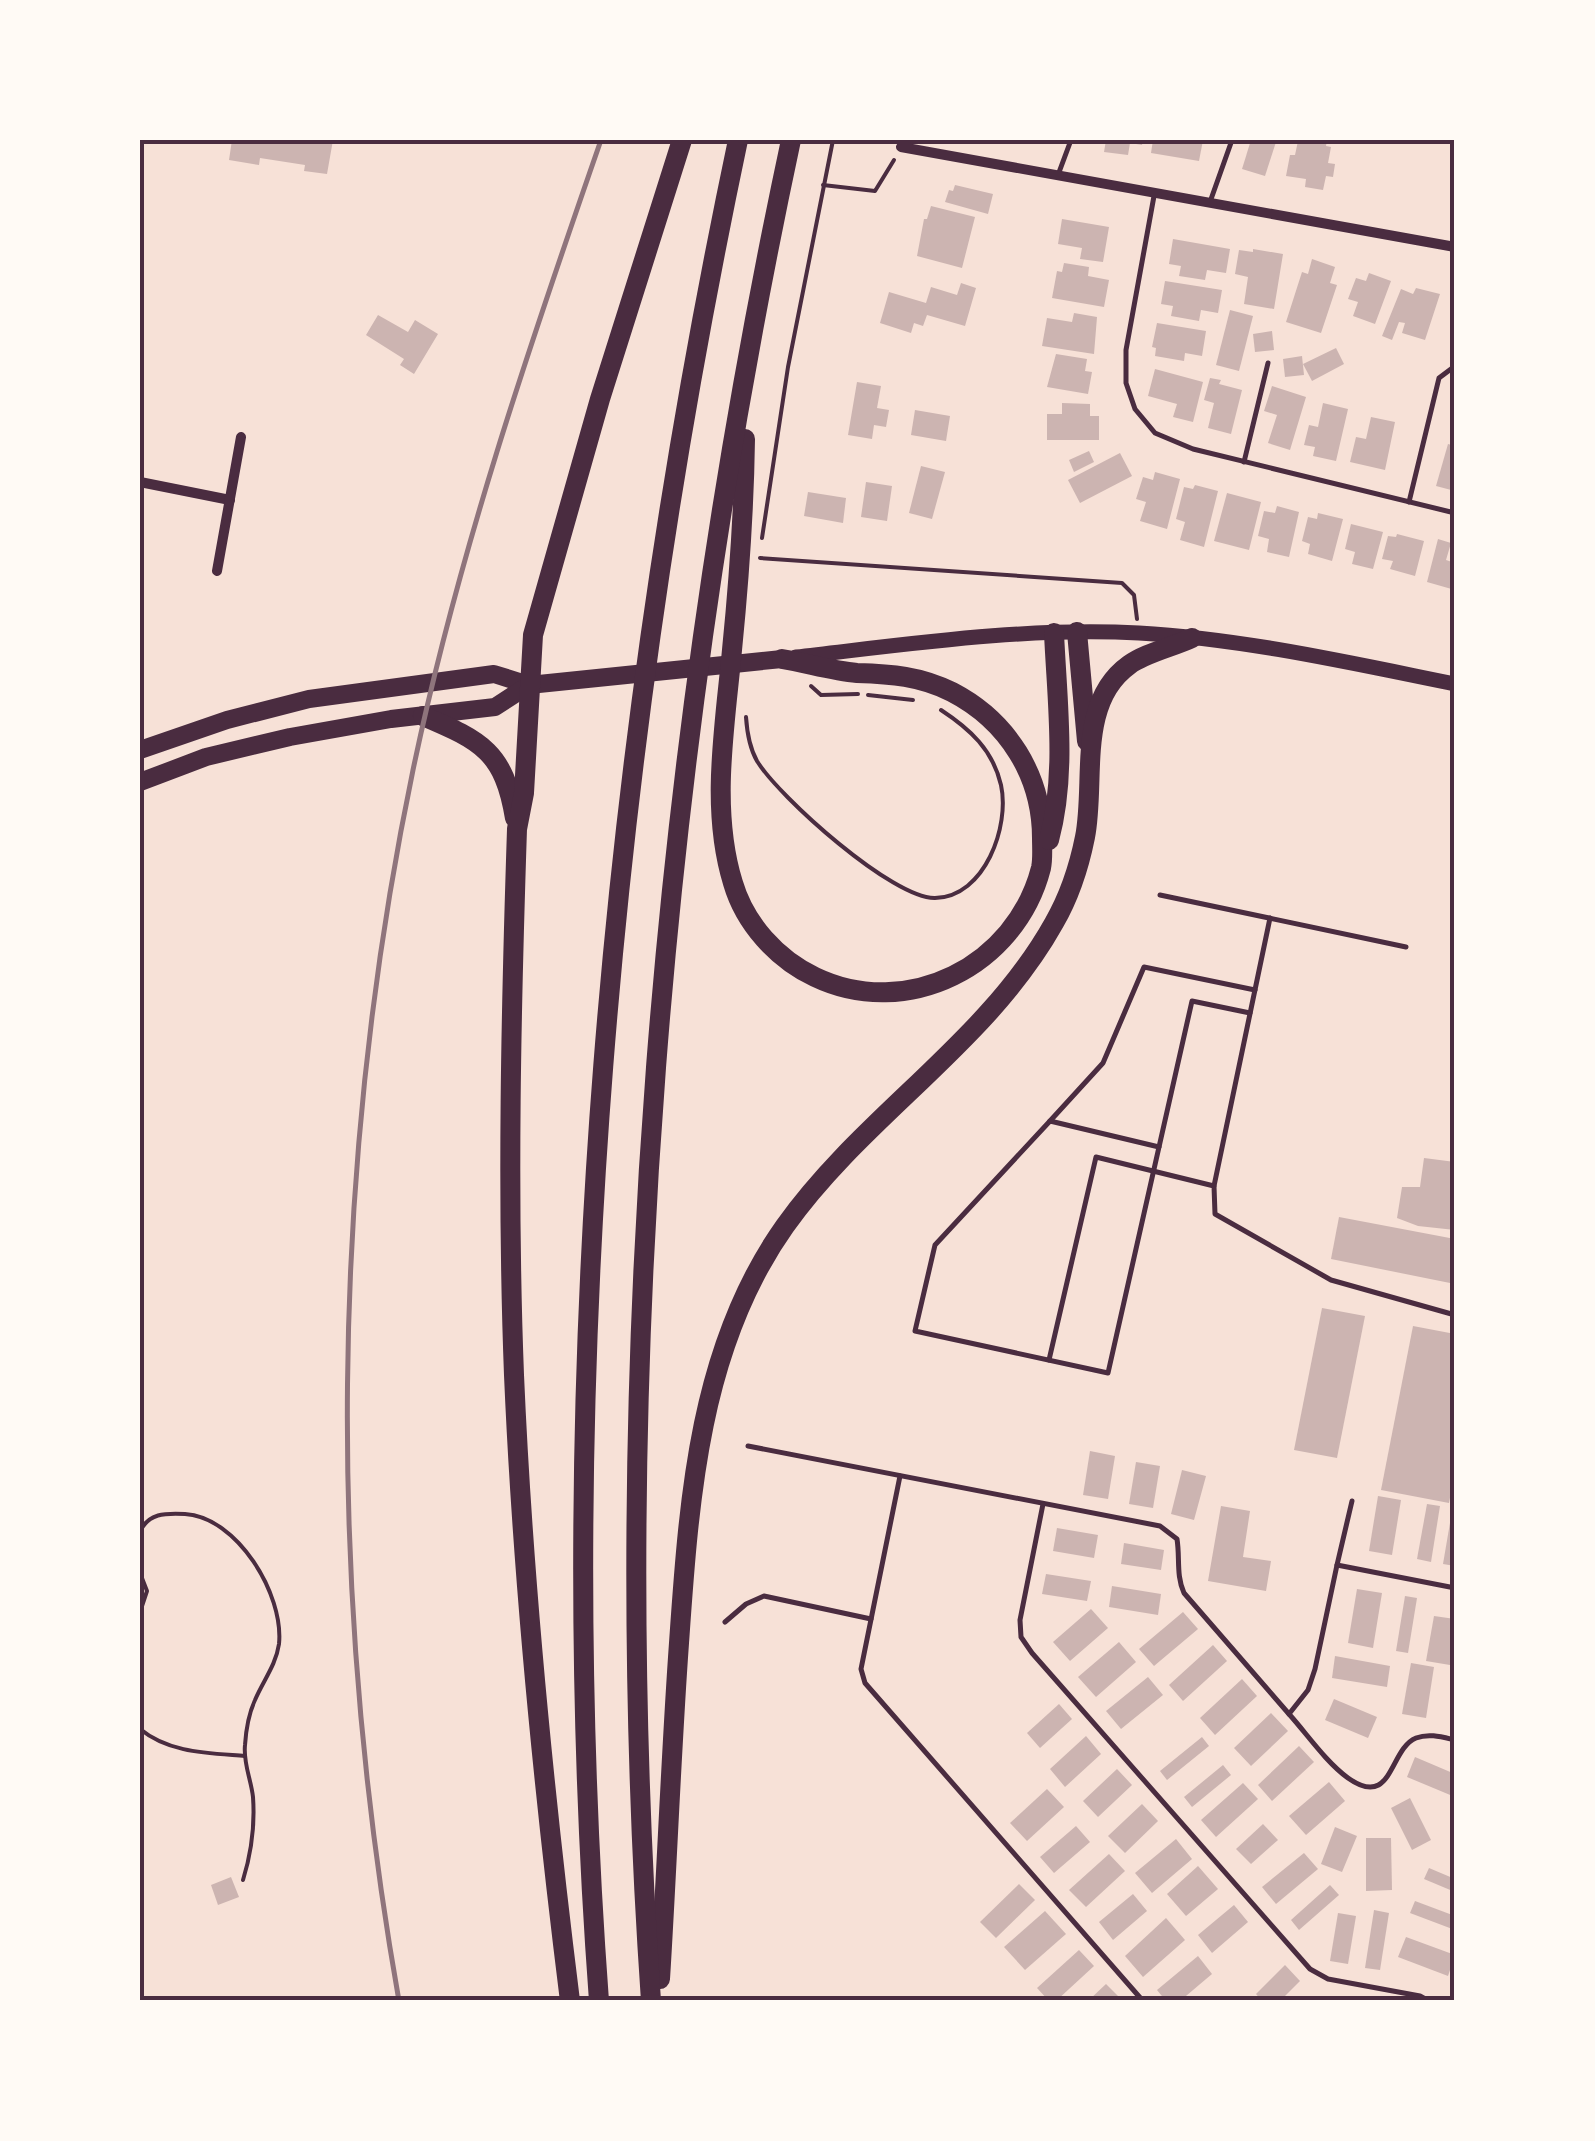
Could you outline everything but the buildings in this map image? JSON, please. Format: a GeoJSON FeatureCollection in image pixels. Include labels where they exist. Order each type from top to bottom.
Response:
{"type":"FeatureCollection","features":[{"type":"Feature","properties":{"kind":"highway"},"geometry":{"type":"LineString","coordinates":[[570,2001],[538,1696],[514,1377],[510,1188],[517,829],[524,793],[533,635],[600,399],[682,140]]}},
{"type":"Feature","properties":{"kind":"highway"},"geometry":{"type":"LineString","coordinates":[[599,2001],[589,1832],[585,1594],[588,1390],[605,1067],[625,851],[658,589],[693,374],[738,140]]}},
{"type":"Feature","properties":{"kind":"highway"},"geometry":{"type":"LineString","coordinates":[[655,2001],[642,1826],[636,1606],[650,1168],[664,980],[694,709],[747,368],[791,140]]}},
{"type":"Feature","properties":{"kind":"highway"},"geometry":{"type":"LineString","coordinates":[[747,368],[743,523],[722,776],[726,850],[733,884],[747,914],[782,957],[814,977],[854,991],[906,992],[938,984],[963,972],[1006,938],[1033,892],[1056,816],[1054,633]]}},
{"type":"Feature","properties":{"kind":"highway"},"geometry":{"type":"LineString","coordinates":[[1077,632],[1084,729],[1090,753]]}},
{"type":"Feature","properties":{"kind":"highway"},"geometry":{"type":"LineString","coordinates":[[655,2001],[692,1498],[708,1403],[726,1341],[762,1262],[818,1183],[983,1019],[1017,981],[1043,942],[1070,888],[1082,850],[1090,794],[1090,753],[1106,691],[1116,677],[1143,657],[1192,638]]}},
{"type":"Feature","properties":{"kind":"highway"},"geometry":{"type":"LineString","coordinates":[[782,659],[854,673],[903,675],[927,681],[972,704],[1014,745],[1030,773],[1042,820],[1042,864]]}},
{"type":"Feature","properties":{"kind":"highway"},"geometry":{"type":"LineString","coordinates":[[423,716],[450,719],[489,752],[506,782],[517,829]]}},
{"type":"Feature","properties":{"kind":"main road"},"geometry":{"type":"LineString","coordinates":[[140,750],[259,711],[308,700],[494,674],[528,686],[962,639],[1054,633],[1192,638],[1455,684]]}},
{"type":"Feature","properties":{"kind":"main road"},"geometry":{"type":"LineString","coordinates":[[450,719],[495,708],[528,686]]}},
{"type":"Feature","properties":{"kind":"main road"},"geometry":{"type":"LineString","coordinates":[[140,782],[206,757],[290,737],[423,716]]}},
{"type":"Feature","properties":{"kind":"street"},"geometry":{"type":"LineString","coordinates":[[901,147],[1455,247]]}},
{"type":"Feature","properties":{"kind":"street"},"geometry":{"type":"LineString","coordinates":[[217,571],[241,436]]}},
{"type":"Feature","properties":{"kind":"street"},"geometry":{"type":"LineString","coordinates":[[140,482],[230,500]]}},
{"type":"Feature","properties":{"kind":"lane"},"geometry":{"type":"LineString","coordinates":[[1058,175],[1070,140]]}},
{"type":"Feature","properties":{"kind":"lane"},"geometry":{"type":"LineString","coordinates":[[1210,202],[1232,140]]}},
{"type":"Feature","properties":{"kind":"lane"},"geometry":{"type":"LineString","coordinates":[[1155,192],[1126,350],[1126,383],[1135,409],[1154,433],[1192,450],[1455,513]]}},
{"type":"Feature","properties":{"kind":"lane"},"geometry":{"type":"LineString","coordinates":[[1244,462],[1268,363]]}},
{"type":"Feature","properties":{"kind":"lane"},"geometry":{"type":"LineString","coordinates":[[1409,502],[1439,378],[1455,366]]}},
{"type":"Feature","properties":{"kind":"lane"},"geometry":{"type":"LineString","coordinates":[[1160,895],[1406,946]]}},
{"type":"Feature","properties":{"kind":"lane"},"geometry":{"type":"LineString","coordinates":[[1270,918],[1214,1186],[1215,1214],[1331,1280],[1455,1315]]}},
{"type":"Feature","properties":{"kind":"lane"},"geometry":{"type":"LineString","coordinates":[[1250,1013],[1192,1000],[1108,1373],[914,1331],[934,1245],[1102,1064],[1144,966],[1255,990]]}},
{"type":"Feature","properties":{"kind":"lane"},"geometry":{"type":"LineString","coordinates":[[1050,1121],[1159,1147]]}},
{"type":"Feature","properties":{"kind":"lane"},"geometry":{"type":"LineString","coordinates":[[1049,1360],[1096,1157],[1214,1186]]}},
{"type":"Feature","properties":{"kind":"lane"},"geometry":{"type":"LineString","coordinates":[[748,1446],[1160,1526],[1177,1539],[1178,1580],[1184,1593],[1346,1777],[1366,1787],[1378,1785],[1390,1776],[1396,1759],[1412,1739],[1428,1734],[1455,1740]]}},
{"type":"Feature","properties":{"kind":"lane"},"geometry":{"type":"LineString","coordinates":[[900,1476],[861,1668],[864,1683],[1143,2001]]}},
{"type":"Feature","properties":{"kind":"lane"},"geometry":{"type":"LineString","coordinates":[[1288,1714],[1308,1690],[1316,1669],[1352,1501]]}},
{"type":"Feature","properties":{"kind":"lane"},"geometry":{"type":"LineString","coordinates":[[1043,1504],[1020,1637],[1310,1969],[1328,1979],[1430,2001]]}},
{"type":"Feature","properties":{"kind":"lane"},"geometry":{"type":"LineString","coordinates":[[1338,1565],[1455,1588]]}},
{"type":"Feature","properties":{"kind":"lane"},"geometry":{"type":"LineString","coordinates":[[725,1622],[746,1604],[764,1596],[871,1619]]}},
{"type":"Feature","properties":{"kind":"path"},"geometry":{"type":"LineString","coordinates":[[762,540],[788,366],[833,140]]}},
{"type":"Feature","properties":{"kind":"path"},"geometry":{"type":"LineString","coordinates":[[823,184],[875,191],[901,147]]}},
{"type":"Feature","properties":{"kind":"path"},"geometry":{"type":"LineString","coordinates":[[760,558],[1122,583],[1134,594],[1138,634]]}},
{"type":"Feature","properties":{"kind":"path"},"geometry":{"type":"LineString","coordinates":[[808,683],[821,695],[860,694],[920,701]]}},
{"type":"Feature","properties":{"kind":"path"},"geometry":{"type":"LineString","coordinates":[[745,707],[748,736],[756,758],[793,806],[890,881],[920,896],[938,898],[964,888],[988,861],[1000,832],[1002,803],[1001,786],[992,763],[974,734],[930,705]]}},
{"type":"Feature","properties":{"kind":"path"},"geometry":{"type":"LineString","coordinates":[[140,1532],[145,1522],[157,1515],[210,1518],[244,1547],[272,1599],[279,1643],[276,1658],[253,1702],[245,1756],[252,1796],[252,1832],[243,1880]]}},
{"type":"Feature","properties":{"kind":"path"},"geometry":{"type":"LineString","coordinates":[[140,1573],[147,1592],[140,1612]]}},
{"type":"Feature","properties":{"kind":"path"},"geometry":{"type":"LineString","coordinates":[[140,1729],[159,1742],[178,1748],[245,1756]]}},
{"type":"Feature","properties":{"kind":"railway"},"geometry":{"type":"LineString","coordinates":[[399,2001],[375,1848],[359,1694],[350,1540],[348,1385],[353,1230],[365,1076],[385,922],[413,770],[451,610],[497,452],[601,140]]}}]}
